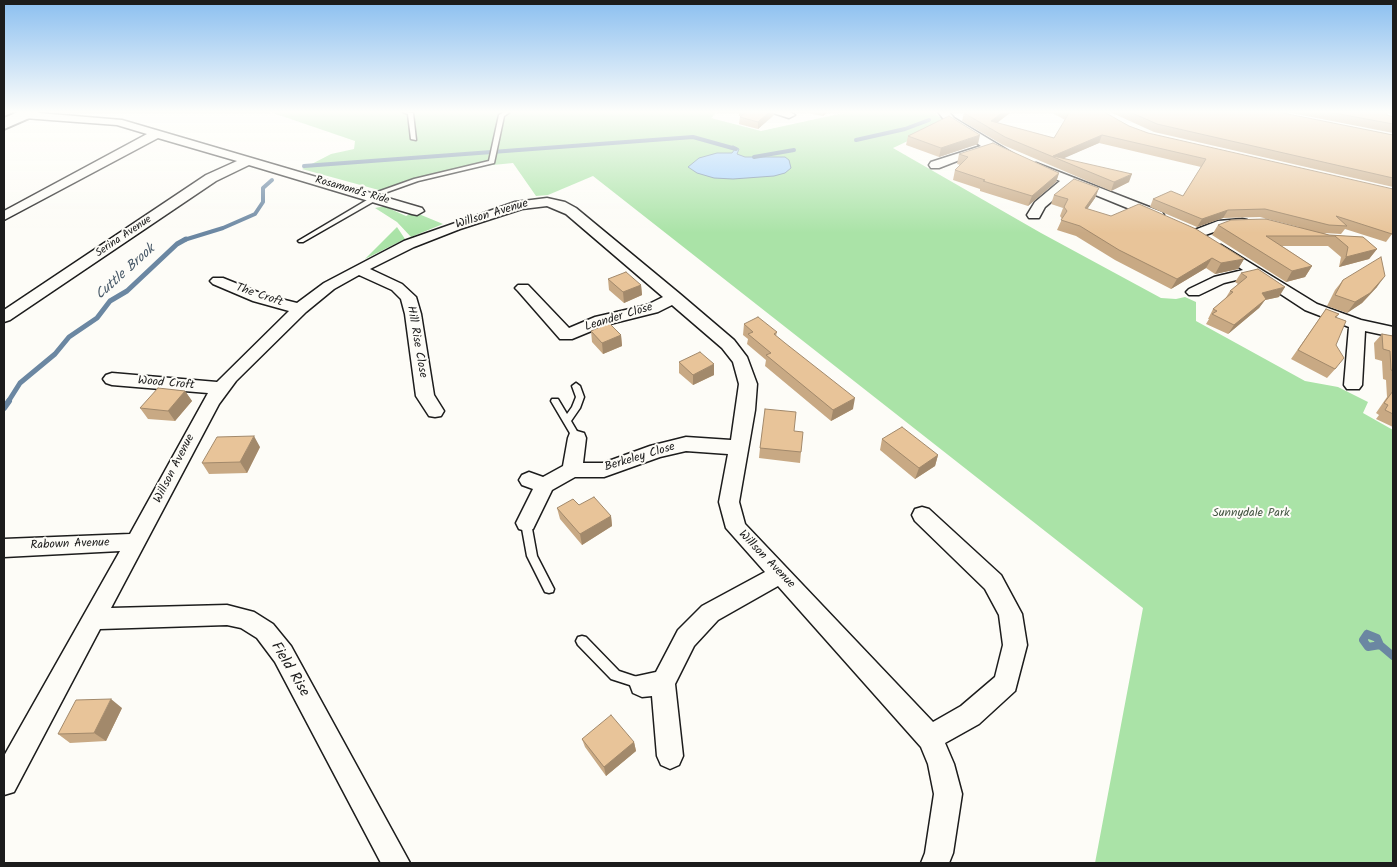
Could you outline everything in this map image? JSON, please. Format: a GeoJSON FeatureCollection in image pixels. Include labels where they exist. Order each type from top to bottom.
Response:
{"type":"FeatureCollection","features":[{"type":"Feature","properties":{"kind":"street"},"geometry":{"type":"LineString","coordinates":[[4,216],[122,152]]}},
{"type":"Feature","properties":{"kind":"street","name":"Rosamond's Ride"},"geometry":{"type":"LineString","coordinates":[[218,152],[417,211]]}},
{"type":"Feature","properties":{"kind":"street"},"geometry":{"type":"LineString","coordinates":[[936,165],[972,152]]}},
{"type":"Feature","properties":{"kind":"street"},"geometry":{"type":"LineString","coordinates":[[1004,152],[1197,234],[1311,307],[1357,324],[1393,332]]}},
{"type":"Feature","properties":{"kind":"street","name":"Serina Avenue"},"geometry":{"type":"LineString","coordinates":[[4,317],[212,178],[247,161]]}},
{"type":"Feature","properties":{"kind":"street"},"geometry":{"type":"LineString","coordinates":[[1034,215],[1040,205],[1068,181]]}},
{"type":"Feature","properties":{"kind":"street","name":"Willson Avenue"},"geometry":{"type":"LineString","coordinates":[[4,782],[175,471],[196,426],[220,388],[300,309],[329,286],[358,269],[409,244],[455,226],[520,205],[547,202],[560,205],[571,211],[728,344],[741,361],[748,384],[729,502],[736,528],[781,574],[930,738],[942,764],[948,794],[939,853],[935,863]]}},
{"type":"Feature","properties":{"kind":"street"},"geometry":{"type":"LineString","coordinates":[[1197,234],[1223,224],[1254,223]]}},
{"type":"Feature","properties":{"kind":"street","name":"Hill Rise Close"},"geometry":{"type":"LineString","coordinates":[[358,269],[397,287],[408,297],[413,314],[425,396],[435,411]]}},
{"type":"Feature","properties":{"kind":"street"},"geometry":{"type":"LineString","coordinates":[[1194,292],[1219,280],[1256,271]]}},
{"type":"Feature","properties":{"kind":"street","name":"The Croft"},"geometry":{"type":"LineString","coordinates":[[218,281],[260,298],[300,309]]}},
{"type":"Feature","properties":{"kind":"street","name":"Leander Close"},"geometry":{"type":"LineString","coordinates":[[523,288],[566,335],[601,321],[652,309],[675,298]]}},
{"type":"Feature","properties":{"kind":"street"},"geometry":{"type":"LineString","coordinates":[[1353,385],[1357,324]]}},
{"type":"Feature","properties":{"kind":"street","name":"Wood Croft"},"geometry":{"type":"LineString","coordinates":[[112,379],[220,388]]}},
{"type":"Feature","properties":{"kind":"street"},"geometry":{"type":"LineString","coordinates":[[526,523],[537,483],[572,470],[577,438]]}},
{"type":"Feature","properties":{"kind":"street","name":"Berkeley Close"},"geometry":{"type":"LineString","coordinates":[[572,470],[604,470],[657,451],[686,444],[738,448]]}},
{"type":"Feature","properties":{"kind":"street"},"geometry":{"type":"LineString","coordinates":[[922,515],[993,582],[1010,614],[1015,645],[1006,682],[970,715],[930,738]]}},
{"type":"Feature","properties":{"kind":"street","name":"Rabown Avenue"},"geometry":{"type":"LineString","coordinates":[[4,548],[135,542]]}},
{"type":"Feature","properties":{"kind":"street"},"geometry":{"type":"LineString","coordinates":[[670,756],[653,684],[686,638],[710,613],[781,574]]}},
{"type":"Feature","properties":{"kind":"street","name":"Field Rise"},"geometry":{"type":"LineString","coordinates":[[94,619],[227,615],[246,619],[265,631],[283,654],[396,863]]}},
{"type":"Feature","properties":{"kind":"lane"},"geometry":{"type":"LineString","coordinates":[[301,241],[373,197],[416,180],[492,162],[495,152]]}},
{"type":"Feature","properties":{"kind":"lane"},"geometry":{"type":"LineString","coordinates":[[567,421],[576,408],[580,397],[576,386]]}},
{"type":"Feature","properties":{"kind":"lane"},"geometry":{"type":"LineString","coordinates":[[555,401],[577,438]]}},
{"type":"Feature","properties":{"kind":"lane"},"geometry":{"type":"LineString","coordinates":[[526,523],[532,556],[549,589]]}},
{"type":"Feature","properties":{"kind":"lane"},"geometry":{"type":"LineString","coordinates":[[582,641],[615,675],[653,684]]}},
{"type":"Feature","properties":{"kind":"green space","name":"Sunnydale Park"},"geometry":{"type":"Polygon","coordinates":[[[338,152],[901,152],[1041,233],[1161,298],[1176,299],[1185,297],[1196,302],[1196,321],[1305,381],[1338,387],[1368,402],[1363,413],[1393,430],[1393,863],[1095,863],[1143,608],[593,176],[548,195],[536,196],[513,163],[473,167],[386,192],[302,169],[331,154],[338,152]]]}},
{"type":"Feature","properties":{"kind":"green space"},"geometry":{"type":"Polygon","coordinates":[[[386,207],[406,216],[414,212],[443,224],[411,237],[397,222],[375,208],[386,207]]]}},
{"type":"Feature","properties":{"kind":"green space"},"geometry":{"type":"Polygon","coordinates":[[[397,227],[405,239],[365,259],[397,227]]]}},
{"type":"Feature","properties":{"kind":"water"},"geometry":{"type":"Polygon","coordinates":[[[738,152],[737,154],[745,157],[785,157],[789,160],[791,168],[785,173],[774,176],[733,179],[714,178],[697,173],[688,167],[699,158],[717,153],[738,152]]]}},
{"type":"Feature","properties":{"kind":"building"},"geometry":{"type":"Polygon","coordinates":[[[1014,152],[1059,173],[1032,196],[955,170],[968,157],[959,154],[1014,152]]]}},
{"type":"Feature","properties":{"kind":"building"},"geometry":{"type":"Polygon","coordinates":[[[1042,152],[1061,152],[1053,156],[1132,174],[1114,182],[1042,152]]]}},
{"type":"Feature","properties":{"kind":"building"},"geometry":{"type":"Polygon","coordinates":[[[1178,152],[1233,152],[1393,189],[1392,234],[1336,216],[1347,226],[1329,225],[1265,209],[1228,210],[1202,219],[1153,199],[1171,191],[1183,196],[1206,159],[1178,152]]]}},
{"type":"Feature","properties":{"kind":"building"},"geometry":{"type":"Polygon","coordinates":[[[1281,152],[1393,152],[1393,178],[1281,152]]]}},
{"type":"Feature","properties":{"kind":"building"},"geometry":{"type":"Polygon","coordinates":[[[1074,179],[1099,188],[1085,208],[1111,216],[1139,204],[1196,229],[1244,259],[1221,263],[1212,258],[1177,279],[1119,250],[1080,226],[1061,220],[1067,211],[1064,207],[1068,199],[1054,195],[1074,179]]]}},
{"type":"Feature","properties":{"kind":"building"},"geometry":{"type":"Polygon","coordinates":[[[1266,219],[1329,235],[1363,237],[1377,249],[1346,257],[1348,247],[1335,236],[1266,236],[1312,266],[1292,271],[1218,225],[1231,220],[1266,219]]]}},
{"type":"Feature","properties":{"kind":"building"},"geometry":{"type":"Polygon","coordinates":[[[1381,257],[1385,276],[1370,293],[1355,302],[1335,295],[1343,280],[1381,257]]]}},
{"type":"Feature","properties":{"kind":"building"},"geometry":{"type":"Polygon","coordinates":[[[1258,269],[1285,287],[1262,293],[1266,299],[1234,325],[1212,314],[1217,311],[1213,309],[1233,292],[1230,291],[1247,277],[1241,273],[1258,269]]]}},
{"type":"Feature","properties":{"kind":"building"},"geometry":{"type":"Polygon","coordinates":[[[626,272],[641,285],[623,292],[608,279],[626,272]]]}},
{"type":"Feature","properties":{"kind":"building"},"geometry":{"type":"Polygon","coordinates":[[[1326,309],[1339,314],[1335,317],[1346,321],[1336,345],[1344,358],[1335,369],[1298,350],[1326,309]]]}},
{"type":"Feature","properties":{"kind":"building"},"geometry":{"type":"Polygon","coordinates":[[[758,317],[777,332],[774,334],[855,398],[833,410],[766,355],[771,353],[748,334],[753,332],[744,324],[758,317]]]}},
{"type":"Feature","properties":{"kind":"building"},"geometry":{"type":"Polygon","coordinates":[[[609,323],[621,335],[602,343],[591,331],[609,323]]]}},
{"type":"Feature","properties":{"kind":"building"},"geometry":{"type":"Polygon","coordinates":[[[1382,334],[1393,336],[1393,371],[1391,370],[1390,351],[1383,349],[1382,334]]]}},
{"type":"Feature","properties":{"kind":"building"},"geometry":{"type":"Polygon","coordinates":[[[700,352],[714,364],[693,375],[679,362],[700,352]]]}},
{"type":"Feature","properties":{"kind":"building"},"geometry":{"type":"Polygon","coordinates":[[[158,388],[185,391],[168,411],[140,408],[158,388]]]}},
{"type":"Feature","properties":{"kind":"building"},"geometry":{"type":"Polygon","coordinates":[[[1393,391],[1393,414],[1385,410],[1388,405],[1384,403],[1393,391]]]}},
{"type":"Feature","properties":{"kind":"building"},"geometry":{"type":"Polygon","coordinates":[[[765,409],[796,412],[794,431],[803,432],[801,452],[760,448],[765,409]]]}},
{"type":"Feature","properties":{"kind":"building"},"geometry":{"type":"Polygon","coordinates":[[[902,427],[938,455],[919,468],[882,439],[902,427]]]}},
{"type":"Feature","properties":{"kind":"building"},"geometry":{"type":"Polygon","coordinates":[[[254,436],[240,462],[202,463],[217,437],[254,436]]]}},
{"type":"Feature","properties":{"kind":"building"},"geometry":{"type":"Polygon","coordinates":[[[594,497],[611,516],[580,534],[557,508],[573,499],[579,505],[594,497]]]}},
{"type":"Feature","properties":{"kind":"building"},"geometry":{"type":"Polygon","coordinates":[[[111,699],[94,733],[58,734],[76,700],[111,699]]]}},
{"type":"Feature","properties":{"kind":"building"},"geometry":{"type":"Polygon","coordinates":[[[611,715],[634,742],[604,767],[582,739],[611,715]]]}},
{"type":"Feature","properties":{"kind":"waterway","name":"Cuttle Brook"},"geometry":{"type":"LineString","coordinates":[[304,166],[486,152]]}},
{"type":"Feature","properties":{"kind":"waterway","name":"Cuttle Brook"},"geometry":{"type":"LineString","coordinates":[[754,157],[780,152]]}},
{"type":"Feature","properties":{"kind":"waterway","name":"Cuttle Brook"},"geometry":{"type":"LineString","coordinates":[[184,240],[223,228],[255,214],[263,202],[263,188],[272,180]]}},
{"type":"Feature","properties":{"kind":"waterway","name":"Cuttle Brook"},"geometry":{"type":"LineString","coordinates":[[8,402],[20,383],[55,354],[69,337],[97,318],[110,301],[127,291],[177,244],[184,240]]}},
{"type":"Feature","properties":{"kind":"waterway","name":"Cuttle Brook"},"geometry":{"type":"LineString","coordinates":[[4,408],[9,401]]}},
{"type":"Feature","properties":{"kind":"waterway"},"geometry":{"type":"LineString","coordinates":[[1367,634],[1377,638],[1380,645],[1368,647],[1363,640],[1367,634]]}},
{"type":"Feature","properties":{"kind":"waterway"},"geometry":{"type":"LineString","coordinates":[[1380,645],[1393,656]]}}]}
